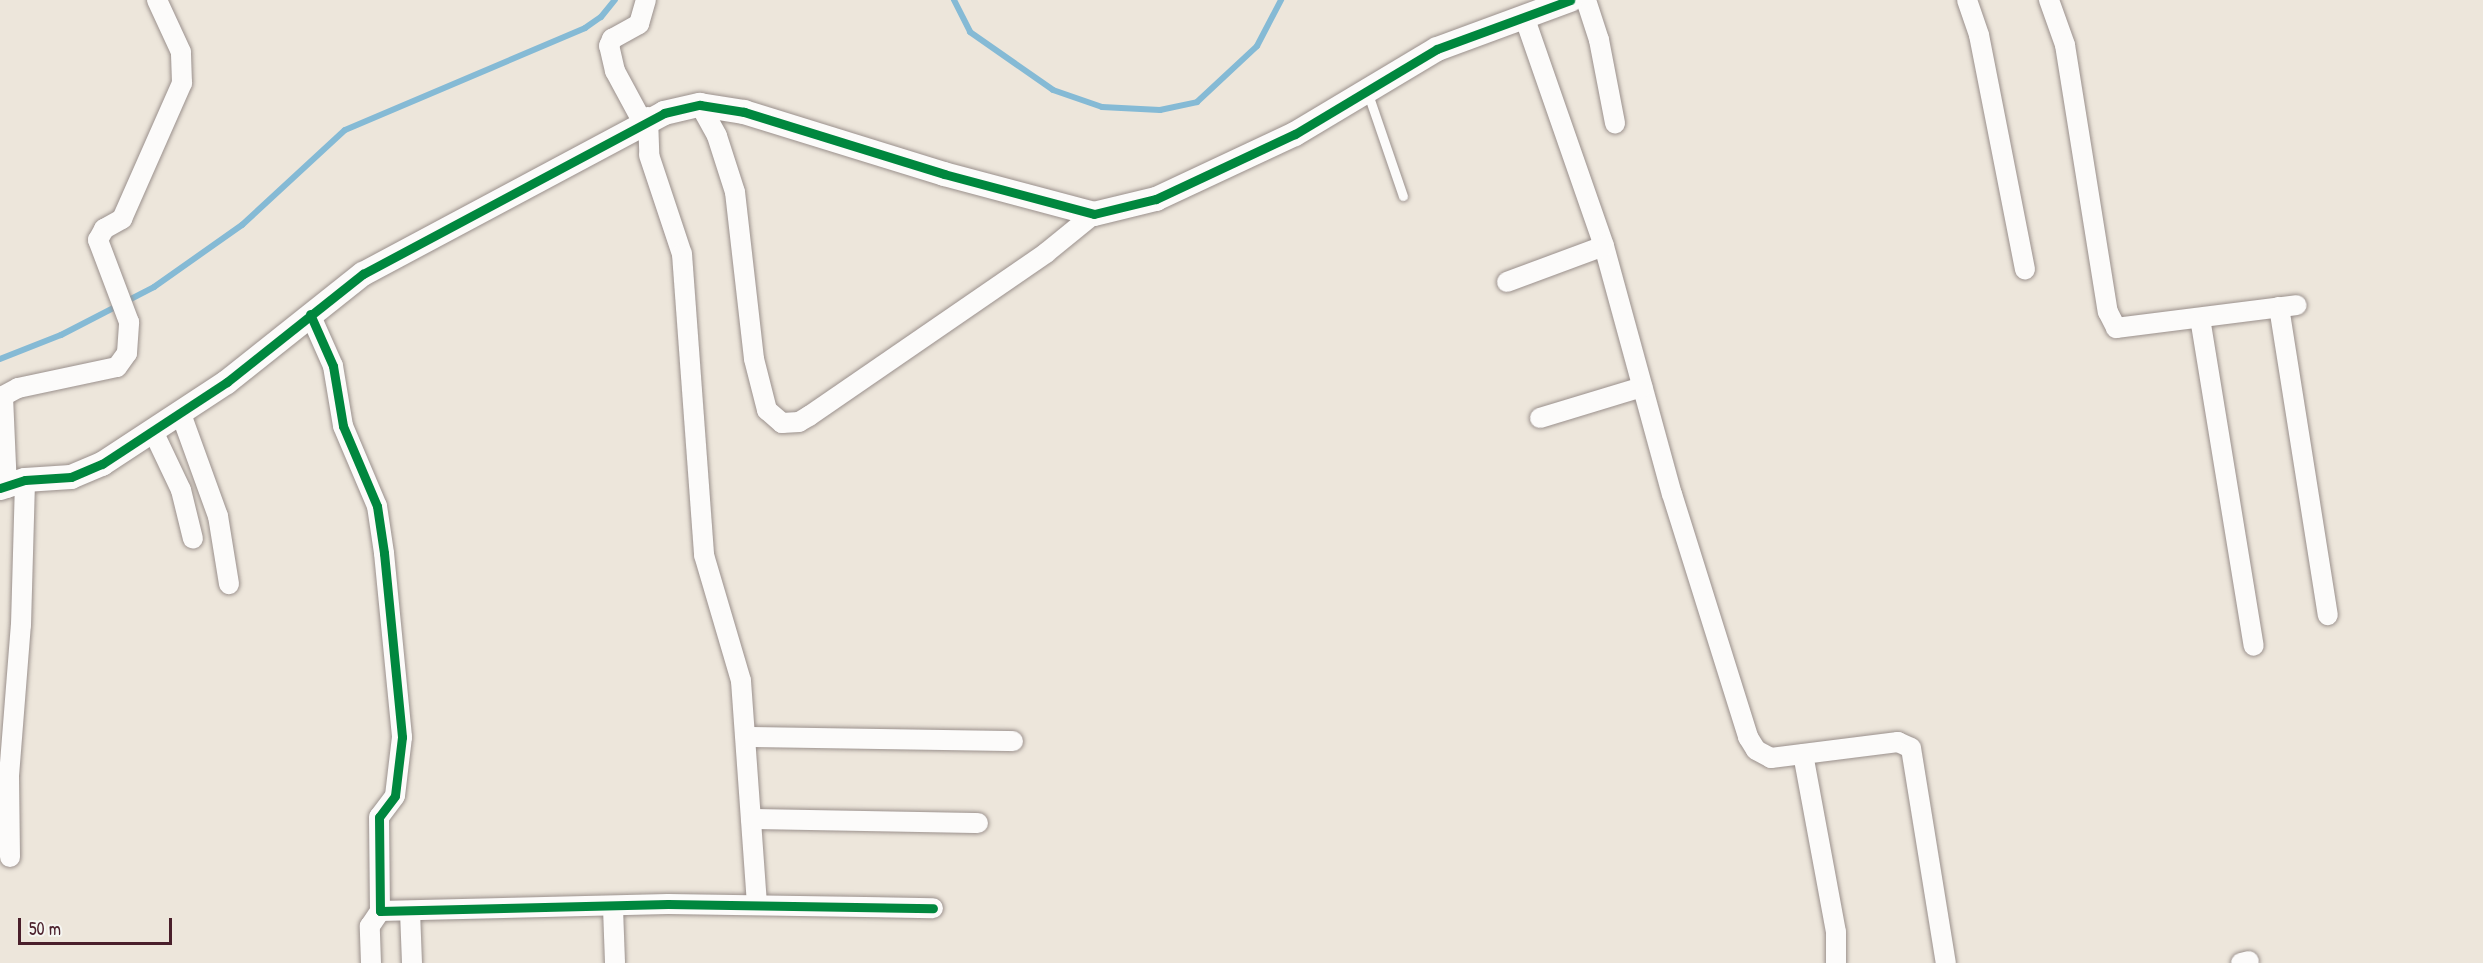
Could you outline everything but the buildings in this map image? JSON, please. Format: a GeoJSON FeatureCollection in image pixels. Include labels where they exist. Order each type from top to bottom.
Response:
{"type":"FeatureCollection","features":[{"type":"Feature","properties":{"kind":"street"},"geometry":{"type":"LineString","coordinates":[[10,857],[9,776],[21,625],[11,485],[1,409],[3,396],[18,388],[117,367],[127,353],[130,339],[117,287],[106,263],[99,236],[122,219],[182,83],[181,52],[157,0]]}},
{"type":"Feature","properties":{"kind":"street"},"geometry":{"type":"LineString","coordinates":[[646,0],[642,20],[612,39],[609,46],[615,71],[645,119],[649,155],[682,254],[704,555],[738,664],[746,736],[757,903]]}},
{"type":"Feature","properties":{"kind":"street"},"geometry":{"type":"LineString","coordinates":[[700,105],[717,136],[735,192],[754,359],[767,410],[782,423],[799,422],[1046,253],[1094,214],[1166,194],[1295,134],[1437,49],[1525,19],[1570,0]]}},
{"type":"Feature","properties":{"kind":"street"},"geometry":{"type":"LineString","coordinates":[[1586,0],[1599,40],[1615,123]]}},
{"type":"Feature","properties":{"kind":"street"},"geometry":{"type":"LineString","coordinates":[[1968,0],[1979,35],[2025,270]]}},
{"type":"Feature","properties":{"kind":"street"},"geometry":{"type":"LineString","coordinates":[[2049,0],[2065,45],[2108,312],[2116,328],[2288,306],[2328,615]]}},
{"type":"Feature","properties":{"kind":"street"},"geometry":{"type":"LineString","coordinates":[[1525,19],[1604,246],[1642,387],[1748,737],[1762,756],[1803,754],[1898,742],[1911,748],[1946,963]]}},
{"type":"Feature","properties":{"kind":"street"},"geometry":{"type":"LineString","coordinates":[[11,485],[71,477],[102,464],[181,414],[363,274],[645,119],[700,105],[778,121],[944,174],[1094,214]]}},
{"type":"Feature","properties":{"kind":"street"},"geometry":{"type":"LineString","coordinates":[[1507,282],[1604,246]]}},
{"type":"Feature","properties":{"kind":"street"},"geometry":{"type":"LineString","coordinates":[[310,315],[333,366],[343,426],[377,506],[384,553],[402,737],[395,796],[379,817],[380,911],[370,926],[372,963]]}},
{"type":"Feature","properties":{"kind":"street"},"geometry":{"type":"LineString","coordinates":[[2200,318],[2254,646]]}},
{"type":"Feature","properties":{"kind":"street"},"geometry":{"type":"LineString","coordinates":[[1540,418],[1642,387]]}},
{"type":"Feature","properties":{"kind":"street"},"geometry":{"type":"LineString","coordinates":[[181,414],[218,516],[229,584]]}},
{"type":"Feature","properties":{"kind":"street"},"geometry":{"type":"LineString","coordinates":[[153,431],[181,490],[193,539]]}},
{"type":"Feature","properties":{"kind":"street"},"geometry":{"type":"LineString","coordinates":[[746,736],[1013,741]]}},
{"type":"Feature","properties":{"kind":"street"},"geometry":{"type":"LineString","coordinates":[[1803,754],[1836,932],[1836,963]]}},
{"type":"Feature","properties":{"kind":"street"},"geometry":{"type":"LineString","coordinates":[[751,819],[978,823]]}},
{"type":"Feature","properties":{"kind":"street"},"geometry":{"type":"LineString","coordinates":[[380,911],[613,908],[757,903],[933,908]]}},
{"type":"Feature","properties":{"kind":"street"},"geometry":{"type":"LineString","coordinates":[[613,908],[615,963]]}},
{"type":"Feature","properties":{"kind":"street"},"geometry":{"type":"LineString","coordinates":[[410,911],[412,963]]}},
{"type":"Feature","properties":{"kind":"lane"},"geometry":{"type":"LineString","coordinates":[[1367,91],[1404,196]]}},
{"type":"Feature","properties":{"kind":"waterway"},"geometry":{"type":"LineString","coordinates":[[0,359],[61,335],[154,287],[242,225],[345,130],[585,28],[601,17],[615,0]]}},
{"type":"Feature","properties":{"kind":"waterway"},"geometry":{"type":"LineString","coordinates":[[954,0],[970,32],[1053,90],[1102,107],[1160,110],[1197,102],[1257,46],[1281,0]]}},
{"type":"Feature","properties":{"kind":"cycle path"},"geometry":{"type":"LineString","coordinates":[[0,488],[25,480],[71,477],[102,464],[227,382],[363,274],[664,113],[700,105],[744,112],[944,174],[1094,214],[1156,199],[1295,134],[1437,49],[1570,0]]}},
{"type":"Feature","properties":{"kind":"cycle path"},"geometry":{"type":"LineString","coordinates":[[310,314],[333,366],[343,426],[377,506],[384,553],[402,737],[395,796],[379,817],[380,911],[668,904],[933,908]]}}]}
